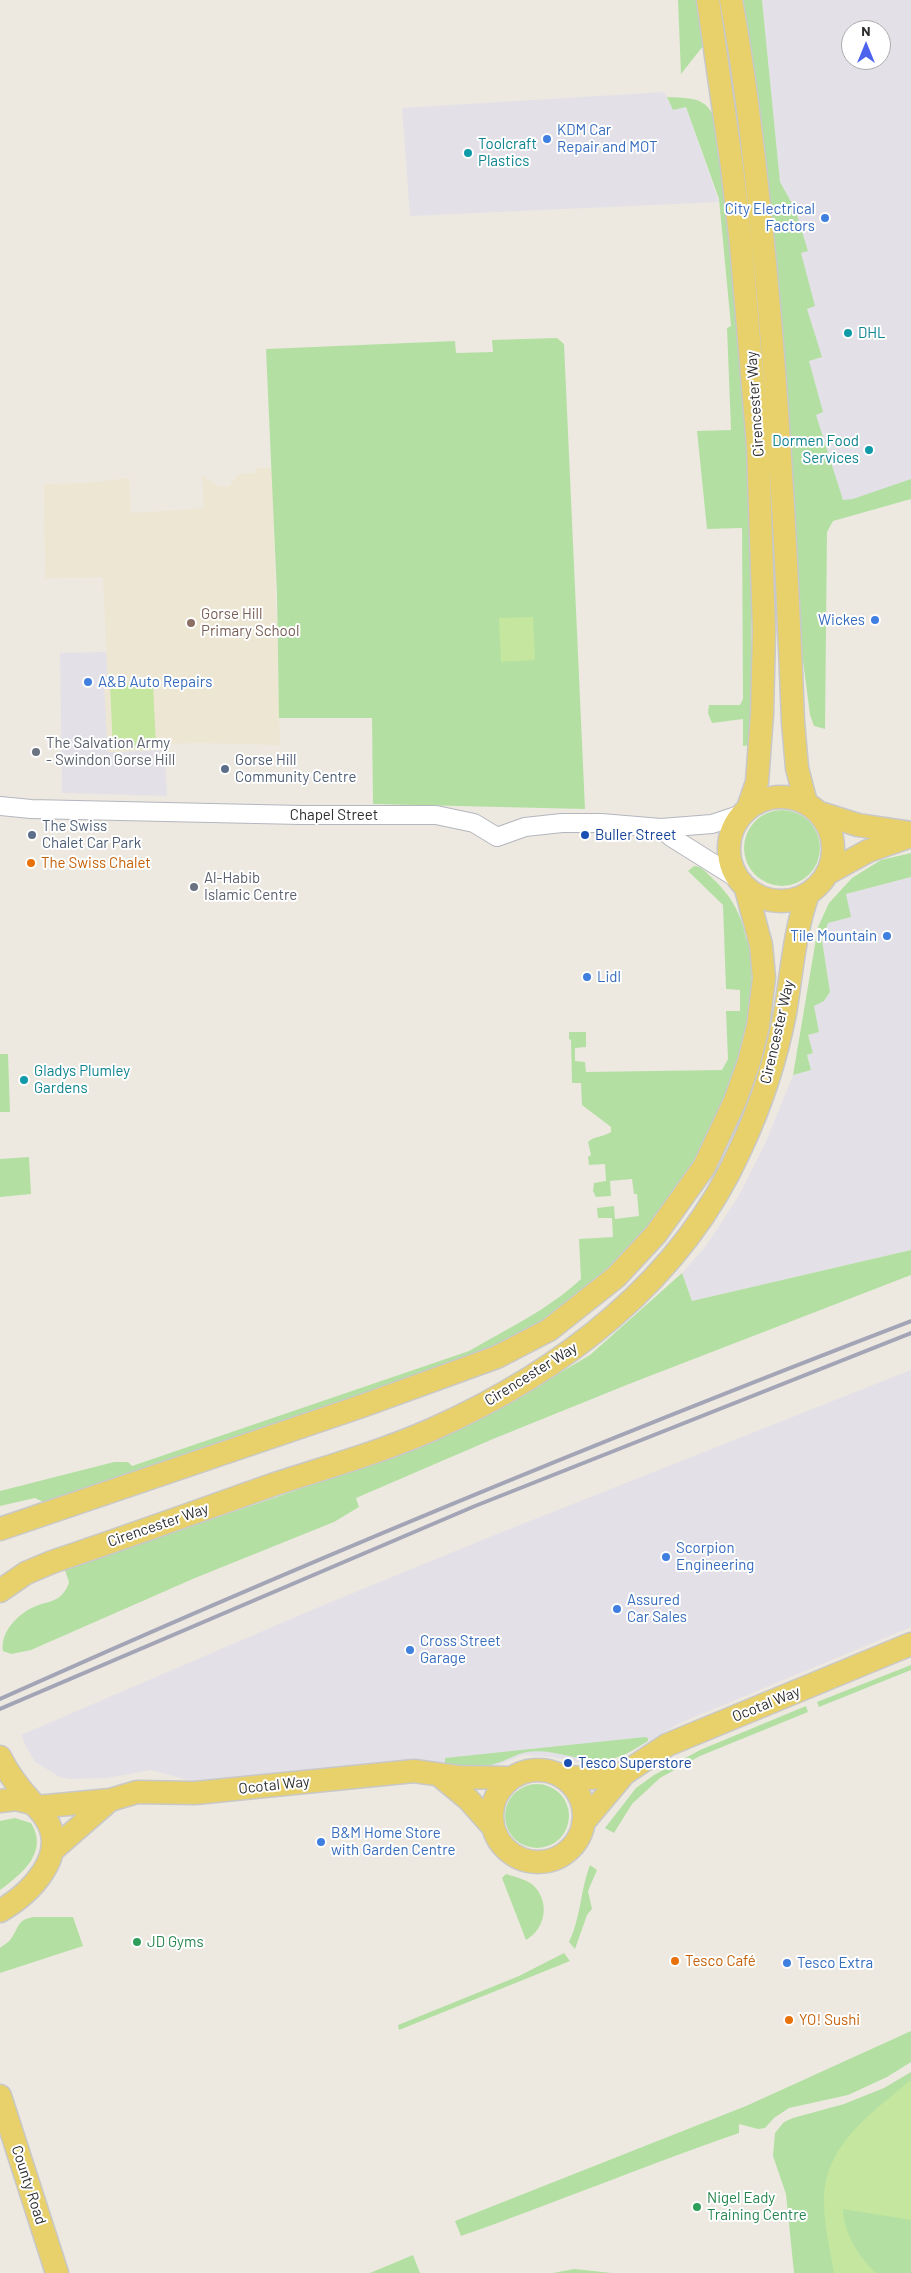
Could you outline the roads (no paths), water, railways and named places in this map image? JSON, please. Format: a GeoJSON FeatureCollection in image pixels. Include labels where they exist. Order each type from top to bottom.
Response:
{"type":"FeatureCollection","features":[{"type":"Feature","properties":{"kind":"main road","name":"Cirencester Way"},"geometry":{"type":"LineString","coordinates":[[708,0],[741,244],[758,446],[764,631],[762,714],[757,782],[745,811]]}},
{"type":"Feature","properties":{"kind":"main road","name":"Cirencester Way"},"geometry":{"type":"LineString","coordinates":[[731,0],[745,90],[765,266],[779,428],[797,768],[813,808]]}},
{"type":"Feature","properties":{"kind":"main road"},"geometry":{"type":"LineString","coordinates":[[780,796],[789,797],[858,825],[911,834],[868,851],[828,873],[808,894],[790,900],[764,898],[742,884],[730,862],[730,836],[735,824],[745,811],[763,800],[780,796]]}},
{"type":"Feature","properties":{"kind":"main road"},"geometry":{"type":"LineString","coordinates":[[813,808],[826,822],[833,841],[834,852],[828,873]]}},
{"type":"Feature","properties":{"kind":"main road","name":"Cirencester Way"},"geometry":{"type":"LineString","coordinates":[[0,1529],[362,1406],[497,1357],[549,1330],[605,1287],[644,1249],[686,1195],[713,1150],[735,1101],[754,1045],[764,988],[762,945],[742,884]]}},
{"type":"Feature","properties":{"kind":"main road","name":"Cirencester Way"},"geometry":{"type":"LineString","coordinates":[[0,1591],[18,1578],[52,1562],[428,1431],[510,1389],[576,1347],[604,1325],[660,1271],[693,1231],[716,1196],[742,1147],[766,1086],[778,1045],[785,1014],[795,938],[808,894]]}},
{"type":"Feature","properties":{"kind":"main road","name":"Ocotal Way"},"geometry":{"type":"LineString","coordinates":[[583,1823],[625,1774],[656,1752],[685,1737],[911,1644]]}},
{"type":"Feature","properties":{"kind":"main road"},"geometry":{"type":"LineString","coordinates":[[0,1757],[12,1777],[48,1821],[54,1849],[48,1864],[37,1880],[8,1906],[0,1920]]}},
{"type":"Feature","properties":{"kind":"main road"},"geometry":{"type":"LineString","coordinates":[[439,1775],[464,1796],[492,1826],[499,1842],[512,1854],[529,1862],[555,1859],[572,1847],[580,1836],[583,1823],[583,1808],[579,1795],[562,1777],[537,1770],[527,1771],[512,1778],[502,1787],[495,1799],[492,1812],[492,1826]]}},
{"type":"Feature","properties":{"kind":"main road","name":"Ocotal Way"},"geometry":{"type":"LineString","coordinates":[[0,1801],[16,1799],[35,1805],[110,1800],[137,1792],[195,1793],[414,1771],[439,1775],[512,1778]]}},
{"type":"Feature","properties":{"kind":"main road","name":"Ocotal Way"},"geometry":{"type":"LineString","coordinates":[[562,1777],[592,1778],[625,1774]]}},
{"type":"Feature","properties":{"kind":"main road","name":"Ocotal Way"},"geometry":{"type":"LineString","coordinates":[[54,1849],[110,1800]]}},
{"type":"Feature","properties":{"kind":"main road","name":"County Road"},"geometry":{"type":"LineString","coordinates":[[0,2096],[58,2273]]}},
{"type":"Feature","properties":{"kind":"street","name":"Chapel Street"},"geometry":{"type":"LineString","coordinates":[[0,806],[31,809],[301,815],[436,815],[474,823],[497,837],[525,827],[562,823],[601,823],[661,828],[712,824],[745,811]]}},
{"type":"Feature","properties":{"kind":"street"},"geometry":{"type":"LineString","coordinates":[[661,828],[742,884]]}},
{"type":"Feature","properties":{"kind":"railway"},"geometry":{"type":"LineString","coordinates":[[0,1699],[339,1551],[681,1411],[911,1321]]}},
{"type":"Feature","properties":{"kind":"railway"},"geometry":{"type":"LineString","coordinates":[[0,1709],[475,1506],[911,1333]]}},
{"type":"Feature","properties":{"kind":"place","name":"KDM Car Repair and MOT"},"geometry":{"type":"Point","coordinates":[547,139]}},
{"type":"Feature","properties":{"kind":"place","name":"Toolcraft Plastics"},"geometry":{"type":"Point","coordinates":[468,153]}},
{"type":"Feature","properties":{"kind":"place","name":"City Electrical Factors"},"geometry":{"type":"Point","coordinates":[825,218]}},
{"type":"Feature","properties":{"kind":"place","name":"DHL"},"geometry":{"type":"Point","coordinates":[848,333]}},
{"type":"Feature","properties":{"kind":"place","name":"Dormen Food Services"},"geometry":{"type":"Point","coordinates":[869,450]}},
{"type":"Feature","properties":{"kind":"place","name":"Wickes"},"geometry":{"type":"Point","coordinates":[875,620]}},
{"type":"Feature","properties":{"kind":"place","name":"Gorse Hill Primary School"},"geometry":{"type":"Point","coordinates":[191,623]}},
{"type":"Feature","properties":{"kind":"place","name":"A&B Auto Repairs"},"geometry":{"type":"Point","coordinates":[88,682]}},
{"type":"Feature","properties":{"kind":"place","name":"The Salvation Army - Swindon Gorse Hill"},"geometry":{"type":"Point","coordinates":[36,752]}},
{"type":"Feature","properties":{"kind":"place","name":"Gorse Hill Community Centre"},"geometry":{"type":"Point","coordinates":[225,769]}},
{"type":"Feature","properties":{"kind":"place","name":"The Swiss Chalet Car Park"},"geometry":{"type":"Point","coordinates":[32,835]}},
{"type":"Feature","properties":{"kind":"place","name":"Buller Street"},"geometry":{"type":"Point","coordinates":[585,835]}},
{"type":"Feature","properties":{"kind":"place","name":"The Swiss Chalet"},"geometry":{"type":"Point","coordinates":[31,863]}},
{"type":"Feature","properties":{"kind":"place","name":"Al-Habib Islamic Centre"},"geometry":{"type":"Point","coordinates":[194,887]}},
{"type":"Feature","properties":{"kind":"place","name":"Tile Mountain"},"geometry":{"type":"Point","coordinates":[887,936]}},
{"type":"Feature","properties":{"kind":"place","name":"Lidl"},"geometry":{"type":"Point","coordinates":[587,977]}},
{"type":"Feature","properties":{"kind":"place","name":"Gladys Plumley Gardens"},"geometry":{"type":"Point","coordinates":[24,1080]}},
{"type":"Feature","properties":{"kind":"place","name":"Scorpion Engineering"},"geometry":{"type":"Point","coordinates":[666,1557]}},
{"type":"Feature","properties":{"kind":"place","name":"Assured Car Sales"},"geometry":{"type":"Point","coordinates":[617,1609]}},
{"type":"Feature","properties":{"kind":"place","name":"Cross Street Garage"},"geometry":{"type":"Point","coordinates":[410,1650]}},
{"type":"Feature","properties":{"kind":"place","name":"Tesco Superstore"},"geometry":{"type":"Point","coordinates":[568,1763]}},
{"type":"Feature","properties":{"kind":"place","name":"B&M Home Store with Garden Centre"},"geometry":{"type":"Point","coordinates":[321,1842]}},
{"type":"Feature","properties":{"kind":"place","name":"JD Gyms"},"geometry":{"type":"Point","coordinates":[137,1942]}},
{"type":"Feature","properties":{"kind":"place","name":"Tesco Café"},"geometry":{"type":"Point","coordinates":[675,1961]}},
{"type":"Feature","properties":{"kind":"place","name":"Tesco Extra"},"geometry":{"type":"Point","coordinates":[787,1963]}},
{"type":"Feature","properties":{"kind":"place","name":"YO! Sushi"},"geometry":{"type":"Point","coordinates":[789,2020]}},
{"type":"Feature","properties":{"kind":"place","name":"Nigel Eady Training Centre"},"geometry":{"type":"Point","coordinates":[697,2207]}}]}
